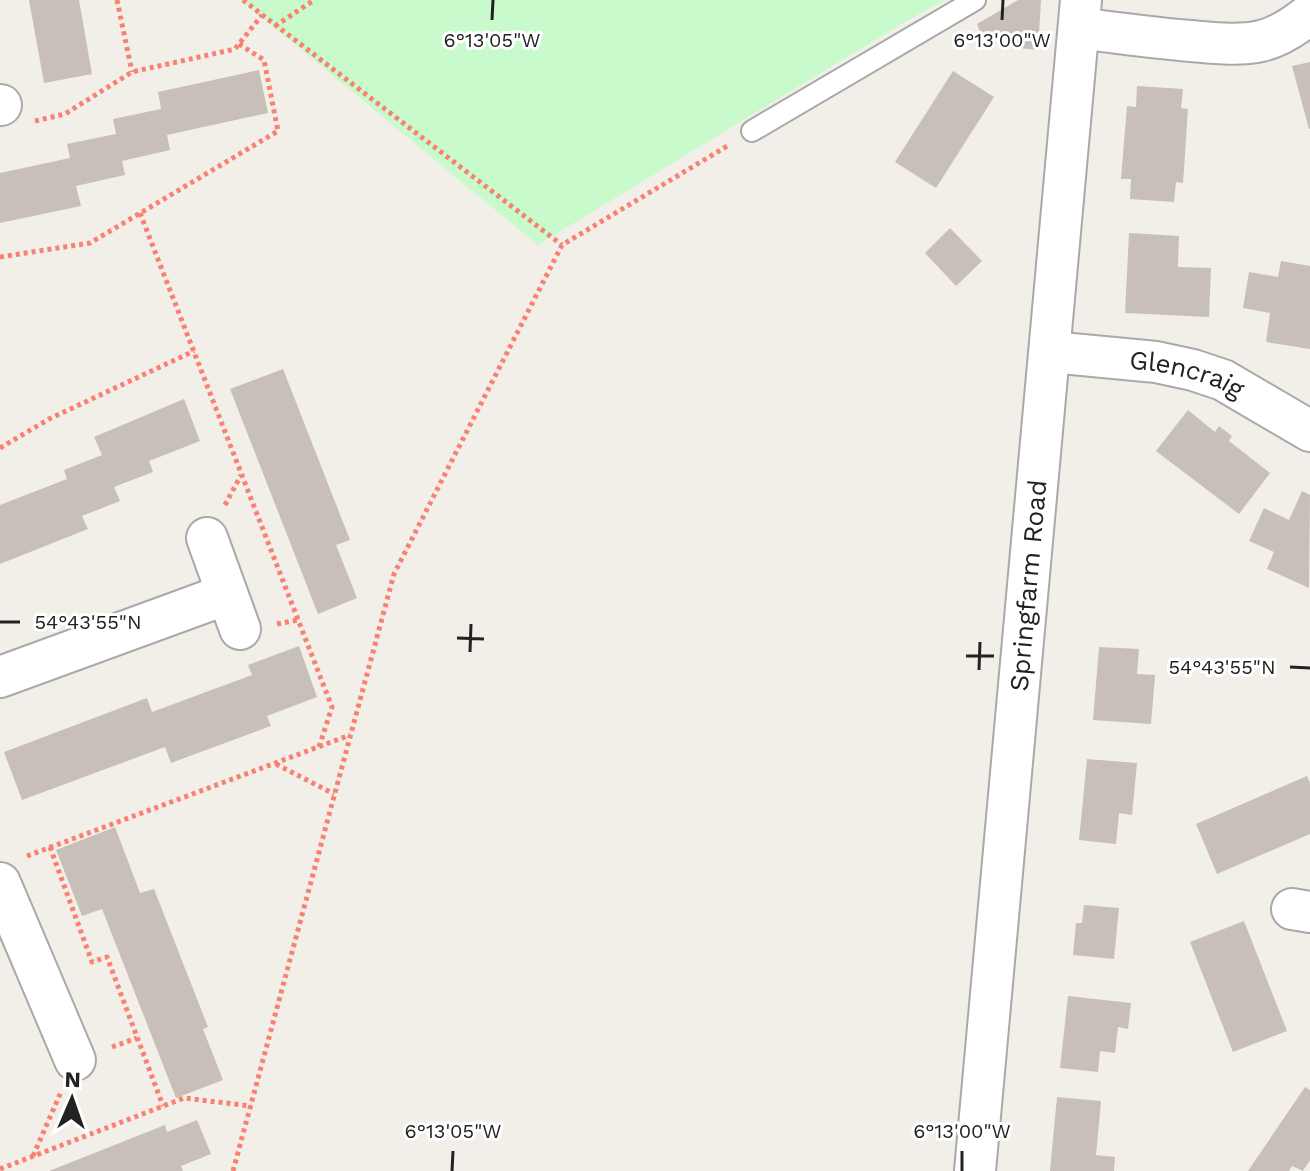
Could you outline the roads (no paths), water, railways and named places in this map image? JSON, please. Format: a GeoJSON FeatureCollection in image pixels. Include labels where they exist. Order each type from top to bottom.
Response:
{"type":"FeatureCollection","features":[{"type":"Feature","properties":{"kind":"street"},"geometry":{"type":"LineString","coordinates":[[1080,14],[1210,43],[1247,43],[1281,34],[1310,14]]}},
{"type":"Feature","properties":{"kind":"street","name":"Springfarm Road"},"geometry":{"type":"LineString","coordinates":[[975,1171],[1080,14]]}},
{"type":"Feature","properties":{"kind":"street","name":"Glencraig"},"geometry":{"type":"LineString","coordinates":[[1051,352],[1156,362],[1193,370],[1223,380],[1310,431]]}},
{"type":"Feature","properties":{"kind":"street"},"geometry":{"type":"LineString","coordinates":[[0,677],[234,612],[207,538]]}},
{"type":"Feature","properties":{"kind":"street"},"geometry":{"type":"LineString","coordinates":[[12,870],[75,1060]]}},
{"type":"Feature","properties":{"kind":"lane"},"geometry":{"type":"LineString","coordinates":[[752,131],[975,0]]}}]}
